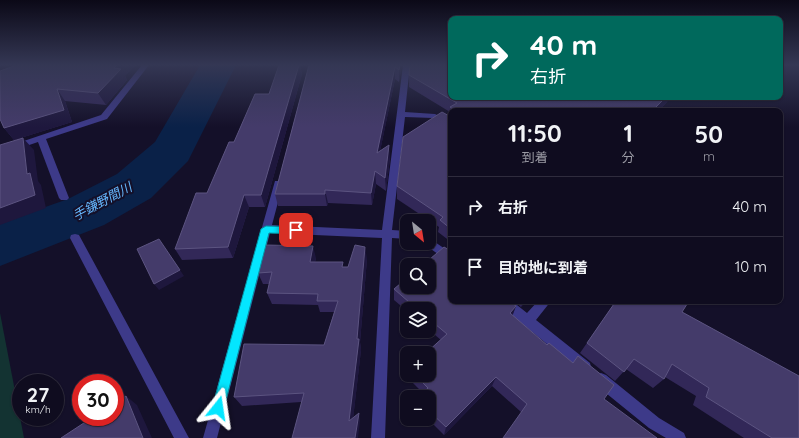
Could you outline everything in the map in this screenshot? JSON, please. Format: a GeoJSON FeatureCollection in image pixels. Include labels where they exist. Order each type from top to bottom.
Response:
{"type":"FeatureCollection","features":[{"type":"Feature","properties":{"kind":"street"},"geometry":{"type":"LineString","coordinates":[[1,149],[41,138],[104,117],[129,85]]}},
{"type":"Feature","properties":{"kind":"street"},"geometry":{"type":"LineString","coordinates":[[378,438],[387,233],[405,85]]}},
{"type":"Feature","properties":{"kind":"street"},"geometry":{"type":"LineString","coordinates":[[402,114],[434,116],[448,124]]}},
{"type":"Feature","properties":{"kind":"street"},"geometry":{"type":"LineString","coordinates":[[41,138],[64,198]]}},
{"type":"Feature","properties":{"kind":"street"},"geometry":{"type":"LineString","coordinates":[[210,438],[282,170]]}},
{"type":"Feature","properties":{"kind":"street"},"geometry":{"type":"LineString","coordinates":[[266,229],[400,234]]}},
{"type":"Feature","properties":{"kind":"street"},"geometry":{"type":"LineString","coordinates":[[75,238],[182,438]]}},
{"type":"Feature","properties":{"kind":"street"},"geometry":{"type":"LineString","coordinates":[[436,247],[448,257]]}},
{"type":"Feature","properties":{"kind":"street"},"geometry":{"type":"LineString","coordinates":[[507,304],[654,423],[679,438]]}},
{"type":"Feature","properties":{"kind":"street"},"geometry":{"type":"LineString","coordinates":[[527,321],[542,304]]}},
{"type":"Feature","properties":{"kind":"green space"},"geometry":{"type":"Polygon","coordinates":[[[0,313],[12,376],[12,426],[22,426],[24,438],[0,438],[0,313]]]}},
{"type":"Feature","properties":{"kind":"building"},"geometry":{"type":"Polygon","coordinates":[[[0,85],[105,85],[98,93],[57,89],[64,110],[4,128],[0,119],[0,85]]]}},
{"type":"Feature","properties":{"kind":"building"},"geometry":{"type":"Polygon","coordinates":[[[272,85],[293,85],[261,195],[244,195],[228,247],[175,249],[196,193],[207,193],[229,142],[234,142],[255,94],[269,94],[272,85]]]}},
{"type":"Feature","properties":{"kind":"building"},"geometry":{"type":"Polygon","coordinates":[[[304,85],[391,85],[377,153],[389,145],[385,178],[375,171],[371,193],[325,190],[325,194],[275,194],[304,85]]]}},
{"type":"Feature","properties":{"kind":"building"},"geometry":{"type":"Polygon","coordinates":[[[427,85],[448,85],[448,98],[427,85]]]}},
{"type":"Feature","properties":{"kind":"building"},"geometry":{"type":"Polygon","coordinates":[[[452,100],[663,100],[655,108],[450,107],[457,103],[452,100]]]}},
{"type":"Feature","properties":{"kind":"building"},"geometry":{"type":"Polygon","coordinates":[[[442,112],[448,115],[448,227],[440,220],[443,217],[397,186],[403,137],[442,112]]]}},
{"type":"Feature","properties":{"kind":"building"},"geometry":{"type":"Polygon","coordinates":[[[23,138],[27,174],[30,173],[35,195],[0,208],[0,145],[23,138]]]}},
{"type":"Feature","properties":{"kind":"building"},"geometry":{"type":"Polygon","coordinates":[[[159,239],[180,270],[154,284],[137,249],[159,239]]]}},
{"type":"Feature","properties":{"kind":"building"},"geometry":{"type":"Polygon","coordinates":[[[265,245],[313,246],[310,262],[343,262],[342,267],[348,267],[355,245],[365,247],[357,339],[359,339],[349,421],[359,413],[355,438],[292,438],[304,393],[234,397],[244,344],[324,345],[338,301],[317,301],[318,294],[267,293],[272,272],[258,273],[265,245]]]}},
{"type":"Feature","properties":{"kind":"building"},"geometry":{"type":"Polygon","coordinates":[[[444,247],[448,249],[448,304],[513,304],[516,306],[510,313],[547,345],[549,343],[573,363],[578,356],[614,385],[604,399],[657,438],[503,438],[527,404],[496,377],[446,427],[436,418],[436,390],[426,390],[428,388],[422,382],[436,382],[436,346],[434,346],[447,334],[436,325],[436,302],[409,302],[394,289],[400,284],[400,294],[436,294],[436,258],[431,258],[444,247]]]}},
{"type":"Feature","properties":{"kind":"building"},"geometry":{"type":"Polygon","coordinates":[[[614,304],[687,304],[682,312],[799,376],[799,438],[772,438],[706,397],[709,388],[672,364],[664,379],[634,359],[624,372],[587,343],[614,304]]]}},
{"type":"Feature","properties":{"kind":"building"},"geometry":{"type":"Polygon","coordinates":[[[126,396],[143,438],[61,438],[79,426],[124,426],[124,397],[126,396]]]}},
{"type":"Feature","properties":{"kind":"waterway","name":"手鎌野間川"},"geometry":{"type":"LineString","coordinates":[[0,245],[86,212],[134,186],[172,151],[207,85]]}},
{"type":"Feature","properties":{"kind":"route"},"geometry":{"type":"LineString","coordinates":[[218,408],[266,229],[296,230]]}}]}
